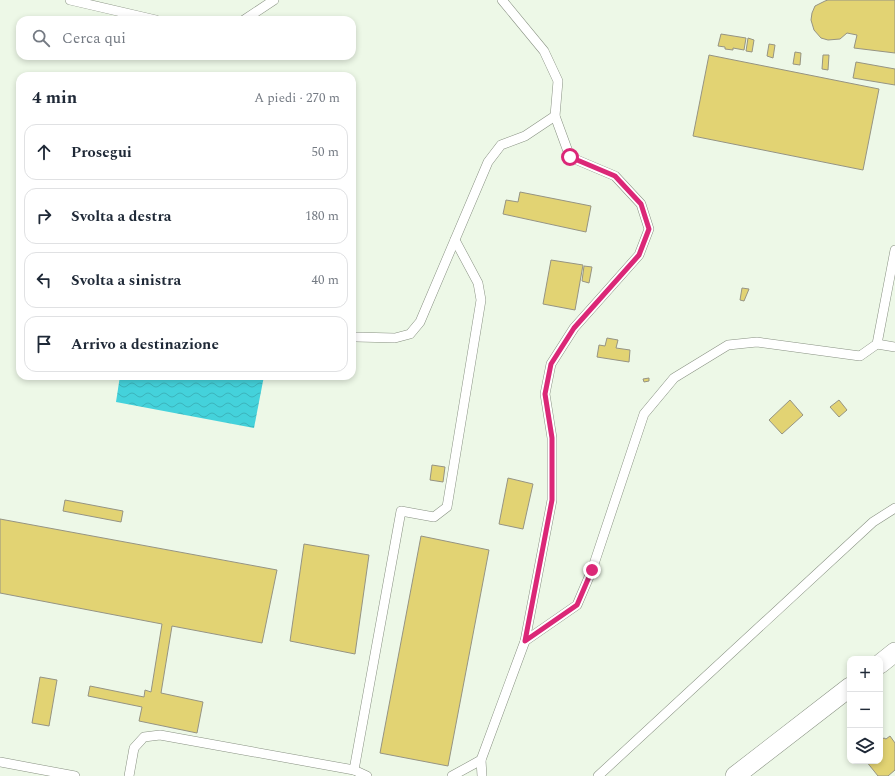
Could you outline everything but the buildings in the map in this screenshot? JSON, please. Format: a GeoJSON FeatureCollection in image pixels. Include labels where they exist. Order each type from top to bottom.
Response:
{"type":"FeatureCollection","features":[{"type":"Feature","properties":{"kind":"street"},"geometry":{"type":"LineString","coordinates":[[883,662],[895,652]]}},
{"type":"Feature","properties":{"kind":"street"},"geometry":{"type":"LineString","coordinates":[[735,776],[847,689]]}},
{"type":"Feature","properties":{"kind":"lane"},"geometry":{"type":"LineString","coordinates":[[70,0],[139,16]]}},
{"type":"Feature","properties":{"kind":"lane"},"geometry":{"type":"LineString","coordinates":[[250,16],[274,0]]}},
{"type":"Feature","properties":{"kind":"lane"},"geometry":{"type":"LineString","coordinates":[[482,776],[481,760],[525,641],[552,500],[552,438],[545,394],[551,364],[574,328],[639,255],[649,229],[641,204],[615,176],[570,157],[555,116],[558,81],[553,69],[544,51],[502,0]]}},
{"type":"Feature","properties":{"kind":"lane"},"geometry":{"type":"LineString","coordinates":[[356,337],[395,338],[410,334],[420,322],[488,162],[502,145],[525,136],[555,116]]}},
{"type":"Feature","properties":{"kind":"lane"},"geometry":{"type":"LineString","coordinates":[[354,770],[401,511],[434,517],[447,506],[481,300],[478,283],[455,240]]}},
{"type":"Feature","properties":{"kind":"lane"},"geometry":{"type":"LineString","coordinates":[[525,641],[577,605],[592,570],[644,414],[674,378],[728,345],[757,342],[860,356],[877,344],[895,250]]}},
{"type":"Feature","properties":{"kind":"lane"},"geometry":{"type":"LineString","coordinates":[[877,344],[895,348]]}},
{"type":"Feature","properties":{"kind":"lane"},"geometry":{"type":"LineString","coordinates":[[598,776],[873,522],[895,508]]}},
{"type":"Feature","properties":{"kind":"lane"},"geometry":{"type":"LineString","coordinates":[[129,776],[134,748],[144,737],[160,735],[354,770],[367,776]]}},
{"type":"Feature","properties":{"kind":"lane"},"geometry":{"type":"LineString","coordinates":[[452,776],[481,760]]}},
{"type":"Feature","properties":{"kind":"lane"},"geometry":{"type":"LineString","coordinates":[[0,762],[75,776]]}},
{"type":"Feature","properties":{"kind":"water"},"geometry":{"type":"Polygon","coordinates":[[[119,380],[263,380],[254,428],[116,402],[119,380]]]}},
{"type":"Feature","properties":{"kind":"route"},"geometry":{"type":"LineString","coordinates":[[570,157],[615,176],[641,204],[649,229],[639,255],[574,328],[551,364],[545,394],[552,438],[552,500],[525,641],[577,605],[592,570]]}}]}
